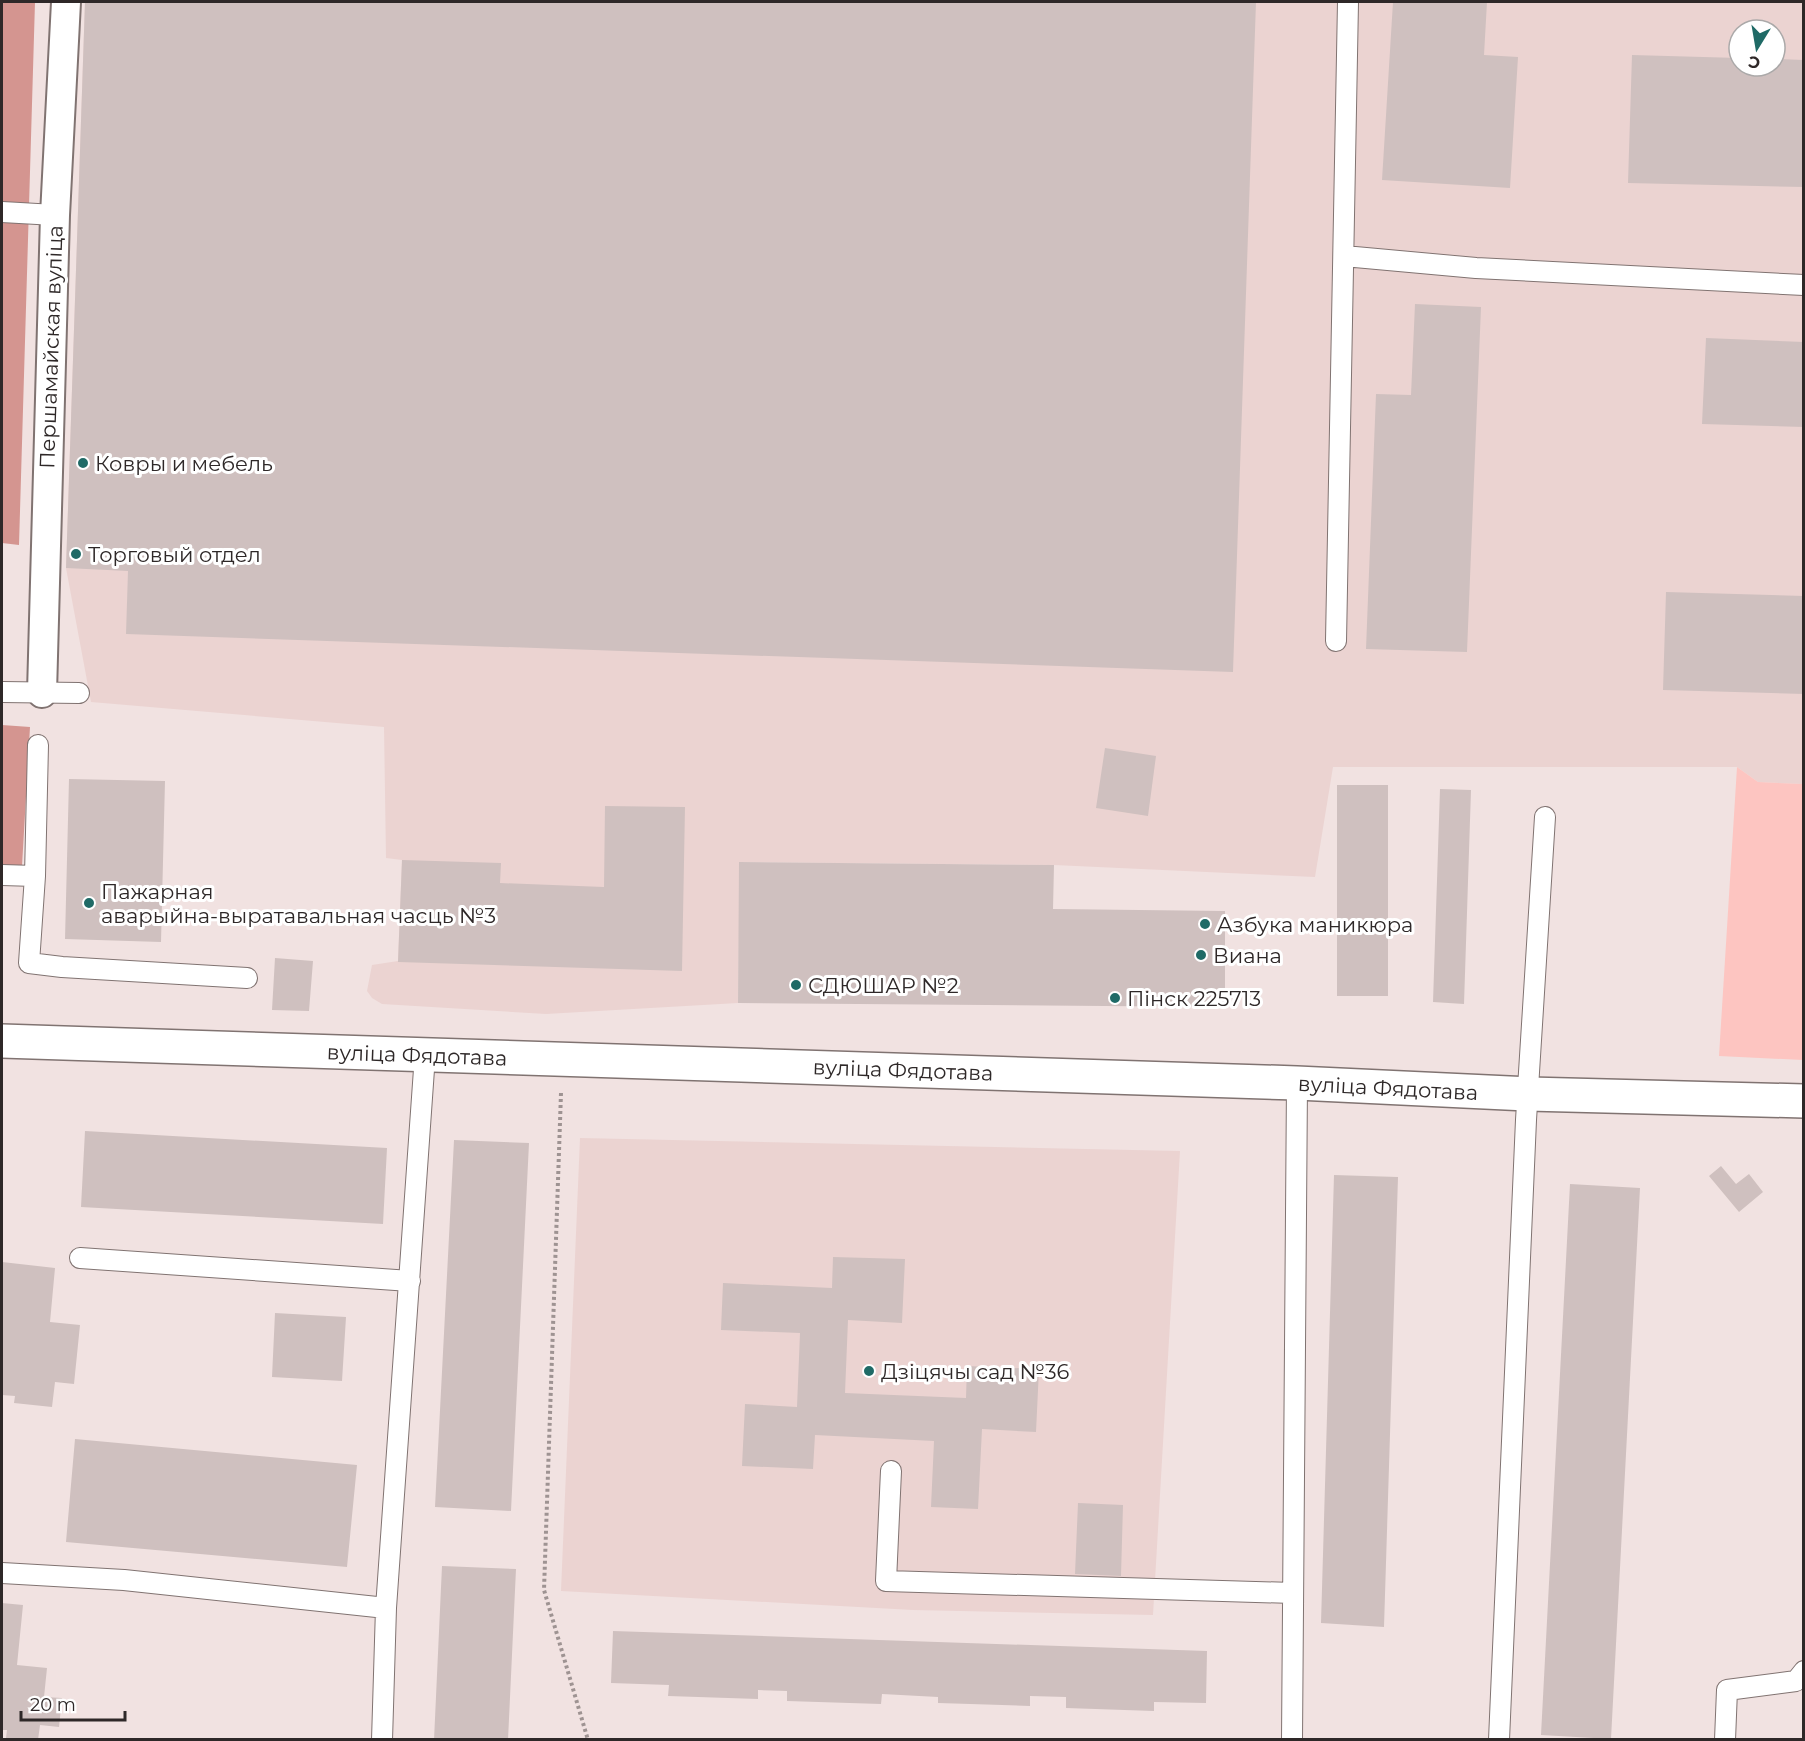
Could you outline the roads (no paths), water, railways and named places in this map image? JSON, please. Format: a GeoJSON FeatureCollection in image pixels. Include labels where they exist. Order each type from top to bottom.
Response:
{"type":"FeatureCollection","features":[{"type":"Feature","properties":{"kind":"street","name":"Першамайская вуліца"},"geometry":{"type":"LineString","coordinates":[[42,693],[55,215],[66,2]]}},
{"type":"Feature","properties":{"kind":"street","name":"вуліца Фядотава"},"geometry":{"type":"LineString","coordinates":[[2,1041],[1297,1083],[1529,1094],[1803,1101]]}},
{"type":"Feature","properties":{"kind":"lane"},"geometry":{"type":"LineString","coordinates":[[1336,641],[1348,2]]}},
{"type":"Feature","properties":{"kind":"lane"},"geometry":{"type":"LineString","coordinates":[[2,212],[55,215]]}},
{"type":"Feature","properties":{"kind":"lane"},"geometry":{"type":"LineString","coordinates":[[1344,256],[1476,268],[1803,285]]}},
{"type":"Feature","properties":{"kind":"lane"},"geometry":{"type":"LineString","coordinates":[[2,692],[79,693]]}},
{"type":"Feature","properties":{"kind":"lane"},"geometry":{"type":"LineString","coordinates":[[38,745],[35,876],[29,963],[247,978]]}},
{"type":"Feature","properties":{"kind":"lane"},"geometry":{"type":"LineString","coordinates":[[1498,1740],[1526,1131],[1545,818]]}},
{"type":"Feature","properties":{"kind":"lane"},"geometry":{"type":"LineString","coordinates":[[2,875],[35,876]]}},
{"type":"Feature","properties":{"kind":"lane"},"geometry":{"type":"LineString","coordinates":[[382,1740],[386,1608],[425,1055]]}},
{"type":"Feature","properties":{"kind":"lane"},"geometry":{"type":"LineString","coordinates":[[1292,1740],[1297,1083]]}},
{"type":"Feature","properties":{"kind":"lane"},"geometry":{"type":"LineString","coordinates":[[80,1258],[410,1281]]}},
{"type":"Feature","properties":{"kind":"lane"},"geometry":{"type":"LineString","coordinates":[[891,1471],[886,1581],[1293,1593]]}},
{"type":"Feature","properties":{"kind":"lane"},"geometry":{"type":"LineString","coordinates":[[2,1573],[124,1580],[386,1608]]}},
{"type":"Feature","properties":{"kind":"lane"},"geometry":{"type":"LineString","coordinates":[[1725,1740],[1727,1690],[1796,1681],[1803,1671]]}},
{"type":"Feature","properties":{"kind":"place","name":"Ковры и мебель"},"geometry":{"type":"Point","coordinates":[83,463]}},
{"type":"Feature","properties":{"kind":"place","name":"Торговый отдел"},"geometry":{"type":"Point","coordinates":[76,554]}},
{"type":"Feature","properties":{"kind":"place","name":"Пажарная аварыйна-выратавальная часць №3"},"geometry":{"type":"Point","coordinates":[89,903]}},
{"type":"Feature","properties":{"kind":"place","name":"Азбука маникюра"},"geometry":{"type":"Point","coordinates":[1205,924]}},
{"type":"Feature","properties":{"kind":"place","name":"Виана"},"geometry":{"type":"Point","coordinates":[1201,955]}},
{"type":"Feature","properties":{"kind":"place","name":"СДЮШАР №2"},"geometry":{"type":"Point","coordinates":[796,985]}},
{"type":"Feature","properties":{"kind":"place","name":"Пінск 225713"},"geometry":{"type":"Point","coordinates":[1115,998]}},
{"type":"Feature","properties":{"kind":"place","name":"Дзіцячы сад №36"},"geometry":{"type":"Point","coordinates":[869,1371]}}]}
